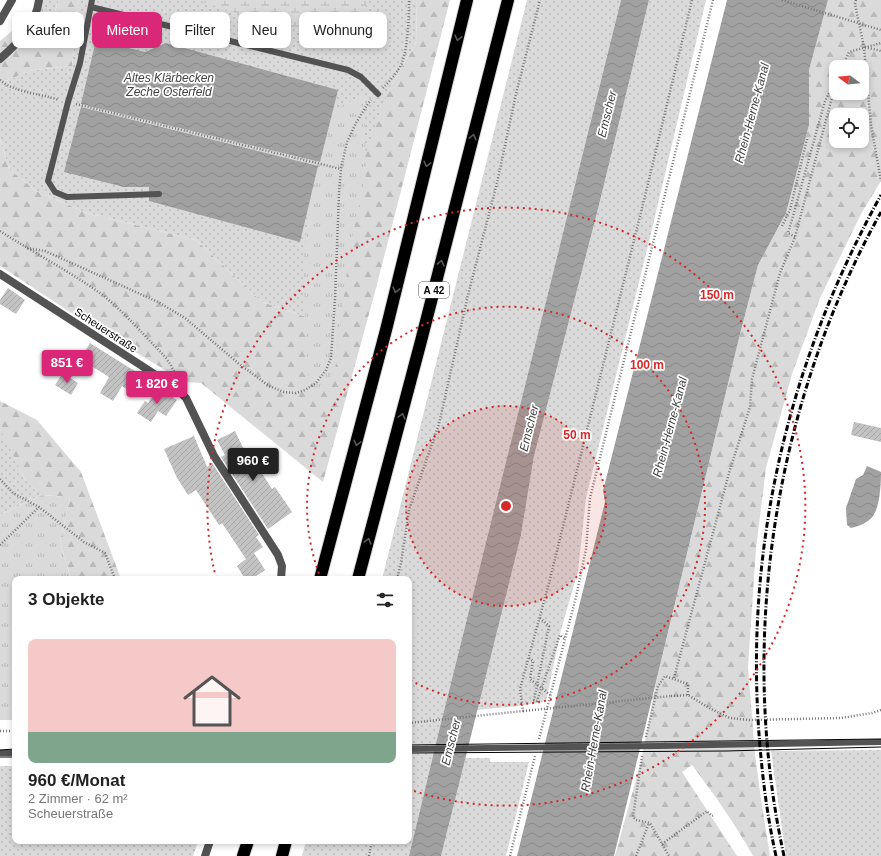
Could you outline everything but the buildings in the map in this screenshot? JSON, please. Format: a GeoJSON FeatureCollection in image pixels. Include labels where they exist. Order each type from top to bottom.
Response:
{"type":"FeatureCollection","features":[{"type":"Feature","properties":{"kind":"highway"},"geometry":{"type":"LineString","coordinates":[[321,576],[386,330],[467,0]]}},
{"type":"Feature","properties":{"kind":"highway","name":"A 42"},"geometry":{"type":"LineString","coordinates":[[359,576],[423,334],[508,0]]}},
{"type":"Feature","properties":{"kind":"highway"},"geometry":{"type":"LineString","coordinates":[[243,856],[247,844]]}},
{"type":"Feature","properties":{"kind":"highway"},"geometry":{"type":"LineString","coordinates":[[282,856],[285,844]]}},
{"type":"Feature","properties":{"kind":"street"},"geometry":{"type":"LineString","coordinates":[[0,21],[12,0]]}},
{"type":"Feature","properties":{"kind":"street"},"geometry":{"type":"LineString","coordinates":[[0,59],[30,27],[36,17],[39,0]]}},
{"type":"Feature","properties":{"kind":"street","name":"Scheuerstraße"},"geometry":{"type":"LineString","coordinates":[[0,274],[176,388],[186,398],[214,456],[278,555],[282,566],[281,576]]}},
{"type":"Feature","properties":{"kind":"street"},"geometry":{"type":"LineString","coordinates":[[205,856],[209,844]]}},
{"type":"Feature","properties":{"kind":"lane"},"geometry":{"type":"LineString","coordinates":[[92,0],[80,63],[68,102],[48,181],[55,192],[67,197],[159,194]]}},
{"type":"Feature","properties":{"kind":"lane"},"geometry":{"type":"LineString","coordinates":[[91,7],[348,70],[361,77],[378,94]]}},
{"type":"Feature","properties":{"kind":"lane"},"geometry":{"type":"LineString","coordinates":[[412,748],[881,742]]}},
{"type":"Feature","properties":{"kind":"lane"},"geometry":{"type":"LineString","coordinates":[[0,753],[12,753]]}},
{"type":"Feature","properties":{"kind":"path"},"geometry":{"type":"LineString","coordinates":[[398,576],[409,510],[438,424],[468,296],[497,183],[516,94],[540,0]]}},
{"type":"Feature","properties":{"kind":"path"},"geometry":{"type":"LineString","coordinates":[[523,711],[520,689],[540,618],[692,0]]}},
{"type":"Feature","properties":{"kind":"path"},"geometry":{"type":"LineString","coordinates":[[540,618],[549,626],[534,700],[537,701],[560,635],[565,639],[586,549],[590,498],[713,0]]}},
{"type":"Feature","properties":{"kind":"path"},"geometry":{"type":"LineString","coordinates":[[782,0],[881,30]]}},
{"type":"Feature","properties":{"kind":"path"},"geometry":{"type":"LineString","coordinates":[[856,0],[855,4],[864,47],[871,125],[881,181]]}},
{"type":"Feature","properties":{"kind":"path"},"geometry":{"type":"LineString","coordinates":[[846,60],[850,52],[881,43]]}},
{"type":"Feature","properties":{"kind":"path"},"geometry":{"type":"LineString","coordinates":[[864,47],[881,51]]}},
{"type":"Feature","properties":{"kind":"path"},"geometry":{"type":"LineString","coordinates":[[0,80],[4,84],[19,90],[55,98]]}},
{"type":"Feature","properties":{"kind":"path"},"geometry":{"type":"LineString","coordinates":[[782,226],[792,210],[825,101],[829,94]]}},
{"type":"Feature","properties":{"kind":"path"},"geometry":{"type":"LineString","coordinates":[[674,678],[729,472],[750,407],[752,379],[780,273],[794,237],[831,100]]}},
{"type":"Feature","properties":{"kind":"path"},"geometry":{"type":"LineString","coordinates":[[27,248],[46,251],[158,302],[185,318],[238,363],[269,386],[284,392],[296,393],[316,384],[326,370],[330,358],[336,300],[341,169],[79,104]]}},
{"type":"Feature","properties":{"kind":"path"},"geometry":{"type":"LineString","coordinates":[[794,237],[788,233],[807,139]]}},
{"type":"Feature","properties":{"kind":"path"},"geometry":{"type":"LineString","coordinates":[[0,231],[105,297],[124,314],[167,359],[173,368],[176,378],[176,388]]}},
{"type":"Feature","properties":{"kind":"path"},"geometry":{"type":"LineString","coordinates":[[0,479],[13,493],[40,507],[84,542],[105,553],[114,576]]}},
{"type":"Feature","properties":{"kind":"path"},"geometry":{"type":"LineString","coordinates":[[0,546],[40,507]]}},
{"type":"Feature","properties":{"kind":"path"},"geometry":{"type":"LineString","coordinates":[[528,660],[533,661],[530,679],[550,696]]}},
{"type":"Feature","properties":{"kind":"path"},"geometry":{"type":"LineString","coordinates":[[665,676],[688,684],[688,695]]}},
{"type":"Feature","properties":{"kind":"path"},"geometry":{"type":"LineString","coordinates":[[412,724],[688,695],[730,718],[749,720],[841,718],[881,710]]}},
{"type":"Feature","properties":{"kind":"path"},"geometry":{"type":"LineString","coordinates":[[0,731],[12,731]]}},
{"type":"Feature","properties":{"kind":"path"},"geometry":{"type":"LineString","coordinates":[[662,844],[707,811],[714,816]]}},
{"type":"Feature","properties":{"kind":"path"},"geometry":{"type":"LineString","coordinates":[[636,820],[650,823],[669,856]]}},
{"type":"Feature","properties":{"kind":"path"},"geometry":{"type":"LineString","coordinates":[[636,856],[650,823]]}},
{"type":"Feature","properties":{"kind":"path"},"geometry":{"type":"LineString","coordinates":[[369,856],[371,844]]}},
{"type":"Feature","properties":{"kind":"green space"},"geometry":{"type":"Polygon","coordinates":[[[37,0],[59,0],[53,12],[36,12],[37,0]]]}},
{"type":"Feature","properties":{"kind":"green space"},"geometry":{"type":"Polygon","coordinates":[[[59,0],[79,0],[78,12],[53,12],[59,0]]]}},
{"type":"Feature","properties":{"kind":"green space"},"geometry":{"type":"Polygon","coordinates":[[[79,0],[417,0],[416,42],[390,88],[339,328],[262,302],[196,240],[87,213],[36,191],[9,169],[0,138],[0,83],[33,70],[72,66],[74,48],[84,48],[84,12],[78,12],[79,0]]]}},
{"type":"Feature","properties":{"kind":"green space"},"geometry":{"type":"Polygon","coordinates":[[[198,0],[367,0],[364,12],[299,12],[299,30],[291,28],[291,12],[237,13],[198,0]]]}},
{"type":"Feature","properties":{"kind":"green space"},"geometry":{"type":"Polygon","coordinates":[[[417,0],[450,0],[375,292],[323,482],[201,383],[185,382],[82,320],[0,266],[0,138],[9,169],[36,191],[87,213],[196,240],[262,302],[339,328],[344,259],[363,161],[390,88],[416,42],[417,0]]]}},
{"type":"Feature","properties":{"kind":"green space"},"geometry":{"type":"Polygon","coordinates":[[[527,0],[621,0],[412,843],[412,576],[383,576],[527,0]]]}},
{"type":"Feature","properties":{"kind":"green space"},"geometry":{"type":"Polygon","coordinates":[[[649,0],[706,0],[586,498],[578,571],[561,630],[546,701],[519,706],[477,710],[521,535],[534,456],[598,209],[649,0]]]}},
{"type":"Feature","properties":{"kind":"green space"},"geometry":{"type":"Polygon","coordinates":[[[828,0],[881,0],[881,181],[861,214],[820,298],[792,374],[766,468],[756,549],[748,667],[755,754],[770,856],[753,856],[724,809],[692,765],[682,772],[737,856],[615,856],[641,761],[656,683],[758,265],[786,213],[809,125],[809,70],[828,0]]]}},
{"type":"Feature","properties":{"kind":"green space"},"geometry":{"type":"Polygon","coordinates":[[[12,31],[12,48],[74,48],[72,66],[33,70],[0,83],[0,41],[12,31]]]}},
{"type":"Feature","properties":{"kind":"green space"},"geometry":{"type":"Polygon","coordinates":[[[364,95],[366,175],[350,247],[335,370],[320,391],[308,379],[303,266],[309,206],[333,110],[364,95]]]}},
{"type":"Feature","properties":{"kind":"green space"},"geometry":{"type":"Polygon","coordinates":[[[0,401],[37,420],[81,472],[120,576],[70,576],[60,542],[70,497],[41,495],[25,480],[3,434],[0,435],[0,401]]]}},
{"type":"Feature","properties":{"kind":"green space"},"geometry":{"type":"Polygon","coordinates":[[[3,433],[25,480],[41,495],[0,515],[0,435],[3,433]]]}},
{"type":"Feature","properties":{"kind":"green space"},"geometry":{"type":"Polygon","coordinates":[[[41,495],[70,497],[60,542],[70,576],[12,576],[12,720],[0,720],[0,515],[41,495]]]}},
{"type":"Feature","properties":{"kind":"green space"},"geometry":{"type":"Polygon","coordinates":[[[419,619],[412,648],[412,620],[419,619]]]}},
{"type":"Feature","properties":{"kind":"green space"},"geometry":{"type":"Polygon","coordinates":[[[881,750],[881,856],[786,856],[771,751],[881,750]]]}},
{"type":"Feature","properties":{"kind":"green space"},"geometry":{"type":"Polygon","coordinates":[[[465,758],[490,758],[490,762],[529,762],[506,856],[441,856],[465,758]]]}},
{"type":"Feature","properties":{"kind":"green space"},"geometry":{"type":"Polygon","coordinates":[[[0,766],[12,766],[12,844],[197,844],[193,856],[0,856],[0,766]]]}},
{"type":"Feature","properties":{"kind":"green space"},"geometry":{"type":"Polygon","coordinates":[[[305,844],[412,844],[409,856],[302,856],[305,844]]]}},
{"type":"Feature","properties":{"kind":"water","name":"Emscher"},"geometry":{"type":"Polygon","coordinates":[[[621,0],[649,0],[598,209],[534,456],[521,535],[441,856],[409,856],[621,0]]]}},
{"type":"Feature","properties":{"kind":"water","name":"Rhein-Herne-Kanal"},"geometry":{"type":"Polygon","coordinates":[[[727,0],[828,0],[809,70],[809,125],[786,213],[758,265],[614,856],[517,856],[605,502],[603,491],[727,0]]]}},
{"type":"Feature","properties":{"kind":"water","name":"Altes Klärbecken Zeche Osterfeld"},"geometry":{"type":"Polygon","coordinates":[[[166,43],[170,44],[170,48],[184,48],[338,90],[320,162],[81,104],[94,48],[129,48],[145,52],[154,48],[162,48],[162,45],[166,43]]]}},
{"type":"Feature","properties":{"kind":"water","name":"Altes Klärbecken Zeche Osterfeld"},"geometry":{"type":"Polygon","coordinates":[[[81,107],[318,166],[300,242],[149,201],[149,187],[124,187],[64,172],[81,107]]]}},
{"type":"Feature","properties":{"kind":"water"},"geometry":{"type":"Polygon","coordinates":[[[867,466],[881,472],[879,501],[873,516],[869,521],[851,528],[847,525],[846,508],[856,479],[863,475],[867,466]]]}},
{"type":"Feature","properties":{"kind":"tram line"},"geometry":{"type":"LineString","coordinates":[[412,745],[881,739]]}},
{"type":"Feature","properties":{"kind":"tram line"},"geometry":{"type":"LineString","coordinates":[[412,753],[726,751],[881,747]]}},
{"type":"Feature","properties":{"kind":"tram line"},"geometry":{"type":"LineString","coordinates":[[0,750],[12,749]]}},
{"type":"Feature","properties":{"kind":"tram line"},"geometry":{"type":"LineString","coordinates":[[0,757],[12,757]]}},
{"type":"Feature","properties":{"kind":"railway"},"geometry":{"type":"LineString","coordinates":[[776,856],[767,810],[762,764],[759,734],[756,663],[759,593],[767,524],[780,456],[798,388],[821,323],[849,258],[881,195]]}},
{"type":"Feature","properties":{"kind":"railway"},"geometry":{"type":"LineString","coordinates":[[784,856],[770,774],[764,692],[766,608],[775,525],[791,443],[814,363],[844,286],[881,212]]}}]}
